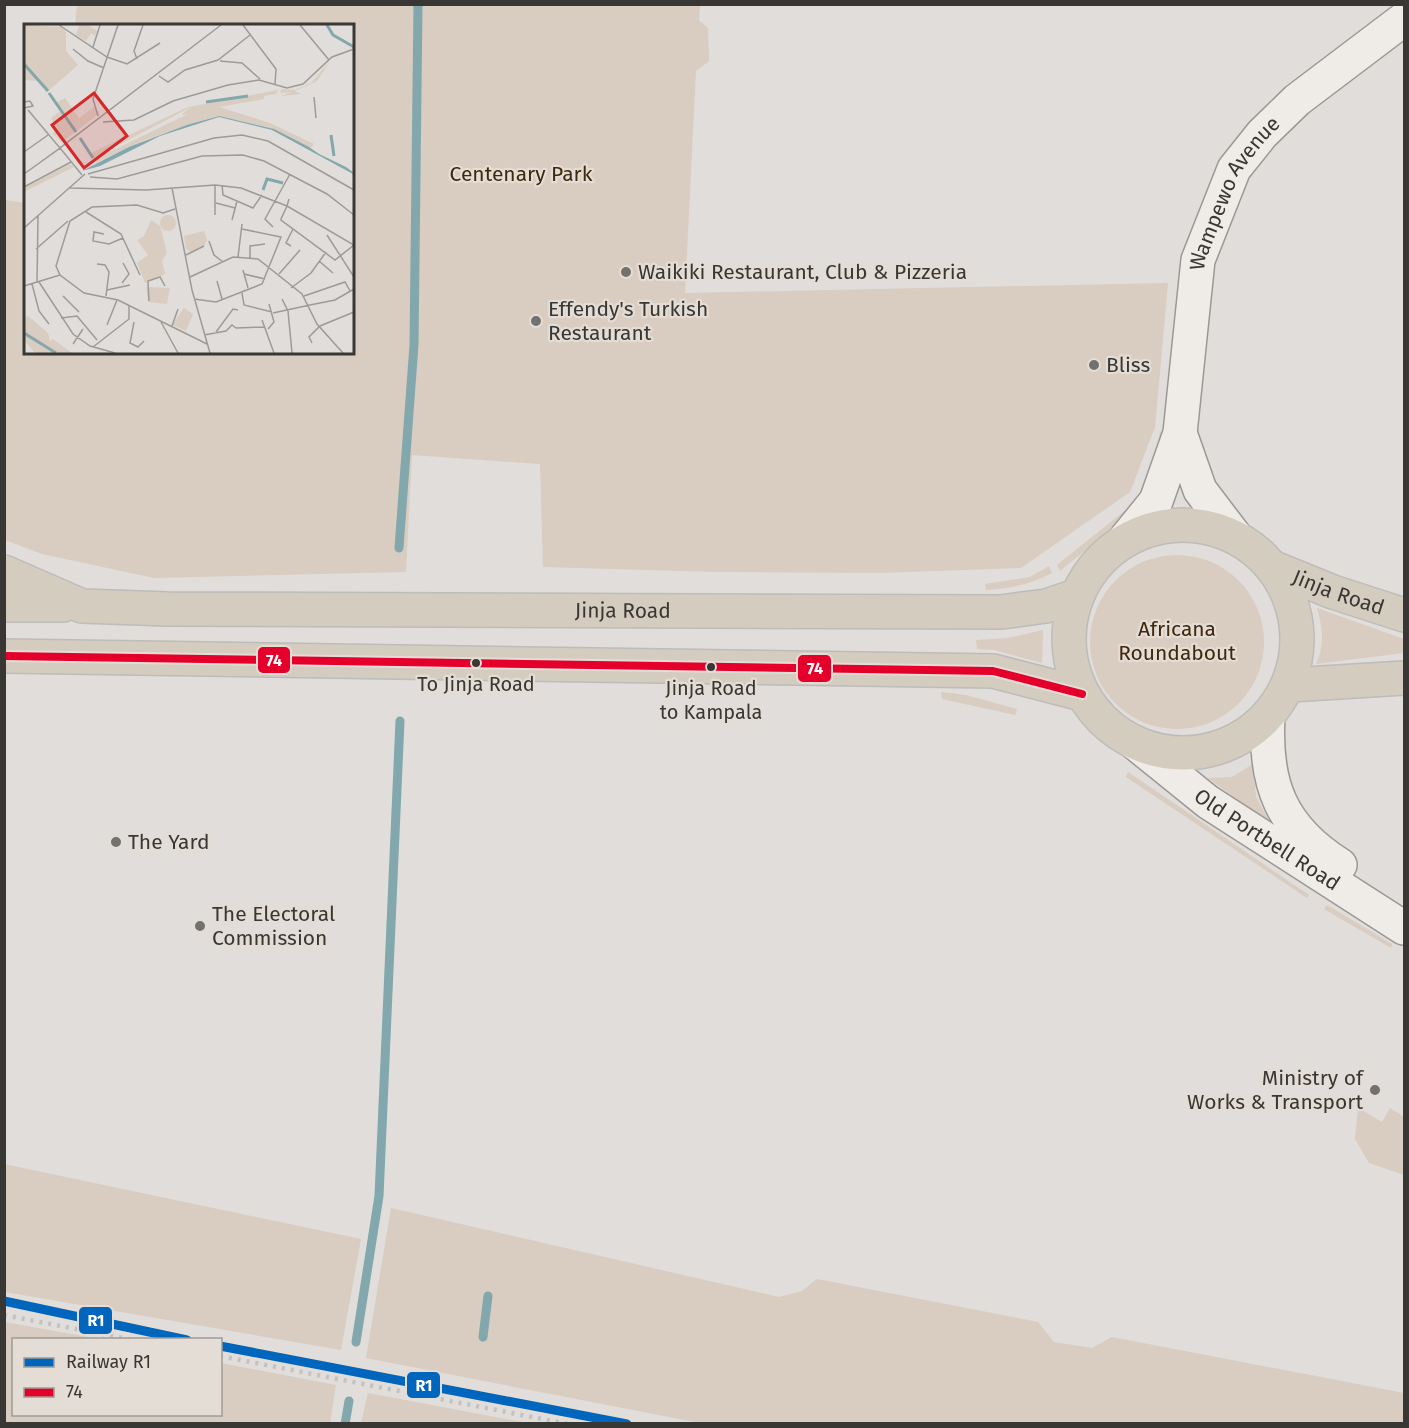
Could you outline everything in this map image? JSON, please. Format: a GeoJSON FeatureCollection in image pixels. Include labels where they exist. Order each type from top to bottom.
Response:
{"type":"FeatureCollection","features":[{"type":"Feature","properties":{"kind":"highway"},"geometry":{"type":"LineString","coordinates":[[1199,524],[1235,536],[1274,568],[1293,604],[1299,645],[1290,685],[1268,717],[1240,739],[1206,752],[1170,753],[1135,743],[1105,723],[1082,694],[1070,662],[1068,629],[1076,596],[1096,563],[1126,538],[1161,525],[1199,524]]}},
{"type":"Feature","properties":{"kind":"highway","name":"Jinja Road"},"geometry":{"type":"LineString","coordinates":[[1274,568],[1333,592],[1404,615]]}},
{"type":"Feature","properties":{"kind":"highway"},"geometry":{"type":"LineString","coordinates":[[4,572],[82,606]]}},
{"type":"Feature","properties":{"kind":"highway","name":"Jinja Road"},"geometry":{"type":"LineString","coordinates":[[82,606],[168,609],[1001,612],[1036,608],[1076,596]]}},
{"type":"Feature","properties":{"kind":"highway"},"geometry":{"type":"LineString","coordinates":[[4,605],[82,606]]}},
{"type":"Feature","properties":{"kind":"highway"},"geometry":{"type":"LineString","coordinates":[[5,657],[993,671],[1082,694]]}},
{"type":"Feature","properties":{"kind":"highway"},"geometry":{"type":"LineString","coordinates":[[1290,685],[1404,678]]}},
{"type":"Feature","properties":{"kind":"street","name":"Wampewo Avenue"},"geometry":{"type":"LineString","coordinates":[[1180,433],[1198,260],[1234,169],[1262,134],[1297,100],[1404,19]]}},
{"type":"Feature","properties":{"kind":"street"},"geometry":{"type":"LineString","coordinates":[[1180,433],[1200,490],[1235,536]]}},
{"type":"Feature","properties":{"kind":"street"},"geometry":{"type":"LineString","coordinates":[[1126,538],[1156,501],[1180,433]]}},
{"type":"Feature","properties":{"kind":"street","name":"Old Portbell Road"},"geometry":{"type":"LineString","coordinates":[[1268,717],[1268,754],[1277,799],[1295,828],[1332,860],[1404,904]]}},
{"type":"Feature","properties":{"kind":"street","name":"Old Portbell Road"},"geometry":{"type":"LineString","coordinates":[[1135,743],[1208,802],[1404,928]]}},
{"type":"Feature","properties":{"kind":"green space","name":"Centenary Park"},"geometry":{"type":"Polygon","coordinates":[[[77,5],[700,5],[699,20],[708,28],[709,61],[696,71],[685,293],[1168,283],[1155,427],[1130,492],[1021,568],[879,573],[718,572],[543,567],[540,464],[412,455],[406,572],[154,578],[42,554],[5,540],[5,200],[24,203],[24,354],[354,354],[354,24],[75,24],[77,5]]]}},
{"type":"Feature","properties":{"kind":"green space"},"geometry":{"type":"Polygon","coordinates":[[[1160,432],[1167,433],[1141,505],[1060,571],[1057,565],[1132,505],[1138,497],[1151,471],[1160,432]]]}},
{"type":"Feature","properties":{"kind":"green space","name":"Africana Roundabout"},"geometry":{"type":"Polygon","coordinates":[[[1177,555],[1210,561],[1239,580],[1258,609],[1264,642],[1258,675],[1239,704],[1210,723],[1177,729],[1144,723],[1115,704],[1096,675],[1090,642],[1096,609],[1115,580],[1144,561],[1177,555]]]}},
{"type":"Feature","properties":{"kind":"green space"},"geometry":{"type":"Polygon","coordinates":[[[1049,566],[1052,573],[1035,580],[1012,587],[986,590],[985,584],[1030,577],[1049,566]]]}},
{"type":"Feature","properties":{"kind":"green space"},"geometry":{"type":"Polygon","coordinates":[[[1317,608],[1404,639],[1404,653],[1316,664],[1321,650],[1322,637],[1317,608]]]}},
{"type":"Feature","properties":{"kind":"green space"},"geometry":{"type":"Polygon","coordinates":[[[1043,630],[1042,663],[994,650],[977,649],[976,640],[1008,638],[1043,630]]]}},
{"type":"Feature","properties":{"kind":"green space"},"geometry":{"type":"Polygon","coordinates":[[[941,692],[966,695],[1017,709],[1015,715],[942,699],[941,692]]]}},
{"type":"Feature","properties":{"kind":"green space"},"geometry":{"type":"Polygon","coordinates":[[[1253,764],[1256,797],[1272,826],[1208,778],[1232,777],[1253,764]]]}},
{"type":"Feature","properties":{"kind":"green space"},"geometry":{"type":"Polygon","coordinates":[[[1128,772],[1309,895],[1307,898],[1126,777],[1128,772]]]}},
{"type":"Feature","properties":{"kind":"green space"},"geometry":{"type":"Polygon","coordinates":[[[1327,905],[1392,944],[1391,948],[1324,909],[1327,905]]]}},
{"type":"Feature","properties":{"kind":"green space"},"geometry":{"type":"Polygon","coordinates":[[[1358,1108],[1382,1122],[1390,1108],[1404,1117],[1404,1175],[1369,1163],[1355,1139],[1358,1108]]]}},
{"type":"Feature","properties":{"kind":"green space"},"geometry":{"type":"Polygon","coordinates":[[[4,1164],[361,1239],[341,1350],[5,1292],[4,1164]]]}},
{"type":"Feature","properties":{"kind":"green space"},"geometry":{"type":"Polygon","coordinates":[[[391,1208],[779,1297],[802,1291],[817,1279],[1038,1322],[1054,1342],[1092,1348],[1112,1337],[1404,1393],[1404,1423],[700,1423],[366,1358],[391,1208]]]}},
{"type":"Feature","properties":{"kind":"green space"},"geometry":{"type":"Polygon","coordinates":[[[5,1322],[93,1338],[12,1338],[12,1416],[222,1416],[222,1363],[336,1385],[330,1423],[5,1423],[5,1322]]]}},
{"type":"Feature","properties":{"kind":"green space"},"geometry":{"type":"Polygon","coordinates":[[[368,1393],[528,1423],[361,1423],[368,1393]]]}},
{"type":"Feature","properties":{"kind":"waterway"},"geometry":{"type":"LineString","coordinates":[[399,548],[414,345],[418,4]]}},
{"type":"Feature","properties":{"kind":"waterway"},"geometry":{"type":"LineString","coordinates":[[356,1342],[379,1196],[400,721]]}},
{"type":"Feature","properties":{"kind":"waterway"},"geometry":{"type":"LineString","coordinates":[[483,1337],[488,1296]]}},
{"type":"Feature","properties":{"kind":"waterway"},"geometry":{"type":"LineString","coordinates":[[345,1424],[349,1401]]}},
{"type":"Feature","properties":{"kind":"railway"},"geometry":{"type":"LineString","coordinates":[[4,1315],[123,1338]]}},
{"type":"Feature","properties":{"kind":"railway"},"geometry":{"type":"LineString","coordinates":[[222,1356],[568,1424]]}},
{"type":"Feature","properties":{"kind":"rail line","name":"R1"},"geometry":{"type":"LineString","coordinates":[[4,1301],[178,1338]]}},
{"type":"Feature","properties":{"kind":"rail line","name":"R1"},"geometry":{"type":"LineString","coordinates":[[222,1346],[627,1424]]}},
{"type":"Feature","properties":{"kind":"transit line","name":"74"},"geometry":{"type":"LineString","coordinates":[[4,656],[993,671],[1082,694]]}},
{"type":"Feature","properties":{"kind":"place","name":"Waikiki Restaurant, Club & Pizzeria"},"geometry":{"type":"Point","coordinates":[626,272]}},
{"type":"Feature","properties":{"kind":"place","name":"Effendy's Turkish Restaurant"},"geometry":{"type":"Point","coordinates":[536,321]}},
{"type":"Feature","properties":{"kind":"place","name":"Bliss"},"geometry":{"type":"Point","coordinates":[1094,365]}},
{"type":"Feature","properties":{"kind":"place","name":"To Jinja Road"},"geometry":{"type":"Point","coordinates":[476,663]}},
{"type":"Feature","properties":{"kind":"place","name":"Jinja Road to Kampala"},"geometry":{"type":"Point","coordinates":[711,667]}},
{"type":"Feature","properties":{"kind":"place","name":"The Yard"},"geometry":{"type":"Point","coordinates":[116,842]}},
{"type":"Feature","properties":{"kind":"place","name":"The Electoral Commission"},"geometry":{"type":"Point","coordinates":[200,926]}},
{"type":"Feature","properties":{"kind":"place","name":"Ministry of Works & Transport"},"geometry":{"type":"Point","coordinates":[1375,1090]}}]}
